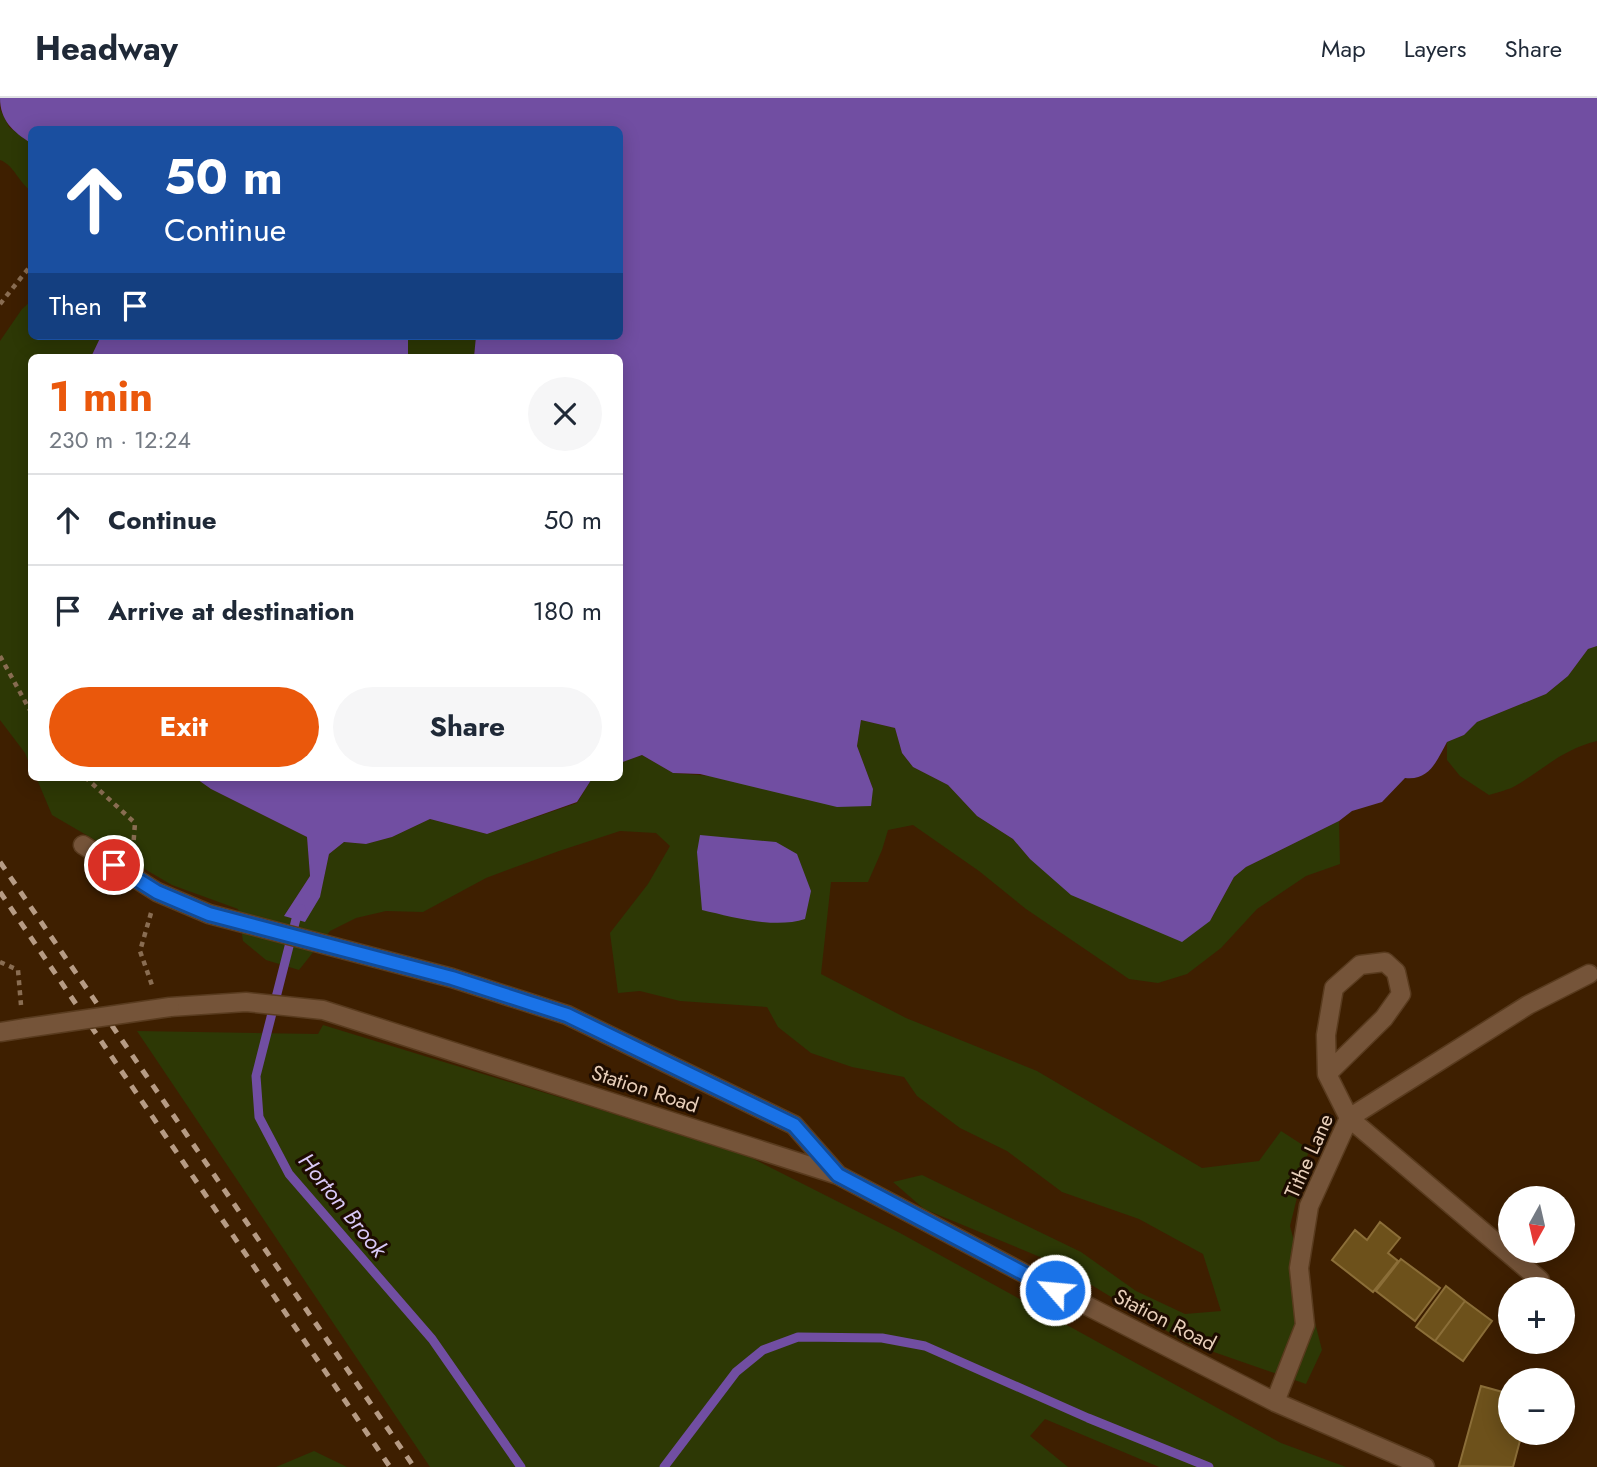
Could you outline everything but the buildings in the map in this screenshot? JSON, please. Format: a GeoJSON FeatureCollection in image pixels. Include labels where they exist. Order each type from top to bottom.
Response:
{"type":"FeatureCollection","features":[{"type":"Feature","properties":{"kind":"street"},"geometry":{"type":"LineString","coordinates":[[83,845],[157,892],[209,914],[452,978],[567,1015],[794,1125],[838,1175]]}},
{"type":"Feature","properties":{"kind":"street"},"geometry":{"type":"LineString","coordinates":[[1327,1074],[1384,1018],[1401,994],[1396,972],[1385,962],[1360,965],[1335,989],[1326,1035],[1327,1074],[1349,1118],[1536,1277]]}},
{"type":"Feature","properties":{"kind":"street","name":"Tithe Lane"},"geometry":{"type":"LineString","coordinates":[[1275,1402],[1305,1325],[1299,1268],[1309,1206],[1349,1118],[1528,1004],[1589,974]]}},
{"type":"Feature","properties":{"kind":"street","name":"Station Road"},"geometry":{"type":"LineString","coordinates":[[0,1032],[24,1022],[163,1001],[246,1002],[323,1010],[838,1175],[1031,1278],[1275,1402],[1425,1467]]}},
{"type":"Feature","properties":{"kind":"path"},"geometry":{"type":"LineString","coordinates":[[0,304],[28,269]]}},
{"type":"Feature","properties":{"kind":"path"},"geometry":{"type":"LineString","coordinates":[[0,656],[28,707]]}},
{"type":"Feature","properties":{"kind":"path"},"geometry":{"type":"LineString","coordinates":[[89,781],[135,823],[130,876]]}},
{"type":"Feature","properties":{"kind":"path"},"geometry":{"type":"LineString","coordinates":[[157,892],[140,951],[163,1001]]}},
{"type":"Feature","properties":{"kind":"path"},"geometry":{"type":"LineString","coordinates":[[0,962],[18,970],[24,1022]]}},
{"type":"Feature","properties":{"kind":"green space"},"geometry":{"type":"Polygon","coordinates":[[[0,109],[9,127],[28,141],[28,188],[5,162],[0,160],[0,109]]]}},
{"type":"Feature","properties":{"kind":"green space"},"geometry":{"type":"Polygon","coordinates":[[[28,304],[28,340],[99,340],[92,354],[28,354],[28,760],[0,720],[0,341],[28,304]]]}},
{"type":"Feature","properties":{"kind":"green space"},"geometry":{"type":"Polygon","coordinates":[[[408,340],[476,340],[474,354],[408,354],[408,340]]]}},
{"type":"Feature","properties":{"kind":"green space"},"geometry":{"type":"Polygon","coordinates":[[[1597,646],[1597,741],[1563,754],[1512,787],[1489,795],[1460,776],[1447,760],[1447,742],[1464,735],[1477,722],[1546,694],[1568,676],[1588,649],[1597,646]]]}},
{"type":"Feature","properties":{"kind":"green space"},"geometry":{"type":"Polygon","coordinates":[[[861,720],[895,728],[902,753],[913,767],[948,785],[977,816],[1013,839],[1030,859],[1210,921],[1234,877],[1246,867],[1339,821],[1340,864],[1306,876],[1257,909],[1221,948],[1187,974],[1158,983],[1129,979],[1026,909],[979,871],[913,825],[888,830],[868,882],[831,882],[821,974],[906,1018],[1037,1071],[1202,1168],[1259,1161],[1281,1131],[1309,1149],[1290,1226],[1322,1350],[1306,1384],[1185,1342],[1057,1264],[924,1209],[893,1182],[922,1175],[1081,1252],[1136,1291],[1185,1314],[1221,1311],[1203,1254],[1139,1219],[1062,1192],[1007,1151],[960,1128],[917,1096],[904,1077],[852,1067],[811,1053],[778,1027],[767,1007],[680,1001],[640,991],[618,993],[610,933],[648,884],[670,846],[656,833],[620,831],[559,851],[486,878],[423,912],[386,911],[356,918],[330,931],[299,970],[266,960],[243,941],[238,909],[172,885],[52,815],[38,781],[200,781],[307,837],[310,876],[284,916],[320,896],[329,854],[344,842],[366,844],[392,837],[430,819],[487,834],[577,803],[591,781],[623,781],[623,762],[642,755],[673,773],[873,789],[857,746],[861,720]]]}},
{"type":"Feature","properties":{"kind":"green space"},"geometry":{"type":"Polygon","coordinates":[[[323,1025],[742,1153],[900,1233],[1281,1443],[1346,1467],[1159,1467],[1045,1419],[1030,1436],[1068,1467],[430,1467],[137,1031],[318,1034],[323,1025]]]}},
{"type":"Feature","properties":{"kind":"green space"},"geometry":{"type":"Polygon","coordinates":[[[314,1451],[347,1467],[276,1467],[314,1451]]]}},
{"type":"Feature","properties":{"kind":"shaded area"},"geometry":{"type":"Polygon","coordinates":[[[0,98],[1597,98],[1597,646],[1588,649],[1568,676],[1546,694],[1477,722],[1464,735],[1447,742],[1427,773],[1405,778],[1382,802],[1352,811],[1339,821],[1246,867],[1234,877],[1210,921],[1182,942],[1071,895],[1030,859],[1013,839],[977,816],[948,785],[913,767],[902,753],[895,728],[861,720],[857,746],[873,789],[871,806],[837,807],[700,774],[673,773],[642,755],[623,762],[623,354],[474,354],[476,340],[623,340],[623,126],[28,126],[28,141],[9,125],[0,98]]]}},
{"type":"Feature","properties":{"kind":"shaded area"},"geometry":{"type":"Polygon","coordinates":[[[99,340],[408,340],[408,354],[92,354],[99,340]]]}},
{"type":"Feature","properties":{"kind":"shaded area"},"geometry":{"type":"Polygon","coordinates":[[[200,781],[590,781],[577,802],[487,834],[430,819],[392,837],[366,844],[344,842],[329,854],[320,897],[305,922],[284,916],[310,876],[307,837],[200,781]]]}},
{"type":"Feature","properties":{"kind":"shaded area"},"geometry":{"type":"Polygon","coordinates":[[[700,835],[776,842],[797,854],[811,891],[805,919],[767,922],[702,910],[697,852],[700,835]]]}},
{"type":"Feature","properties":{"kind":"waterway","name":"Horton Brook"},"geometry":{"type":"LineString","coordinates":[[301,909],[296,919],[256,1076],[259,1117],[289,1174],[432,1339],[521,1467]]}},
{"type":"Feature","properties":{"kind":"waterway"},"geometry":{"type":"LineString","coordinates":[[664,1467],[736,1372],[763,1350],[798,1337],[882,1338],[925,1346],[1088,1418],[1209,1467]]}},
{"type":"Feature","properties":{"kind":"railway"},"geometry":{"type":"LineString","coordinates":[[0,862],[414,1467]]}},
{"type":"Feature","properties":{"kind":"railway"},"geometry":{"type":"LineString","coordinates":[[0,892],[390,1467]]}},
{"type":"Feature","properties":{"kind":"route"},"geometry":{"type":"LineString","coordinates":[[114,865],[157,892],[209,914],[452,978],[567,1015],[794,1125],[838,1175],[1055,1290]]}}]}
